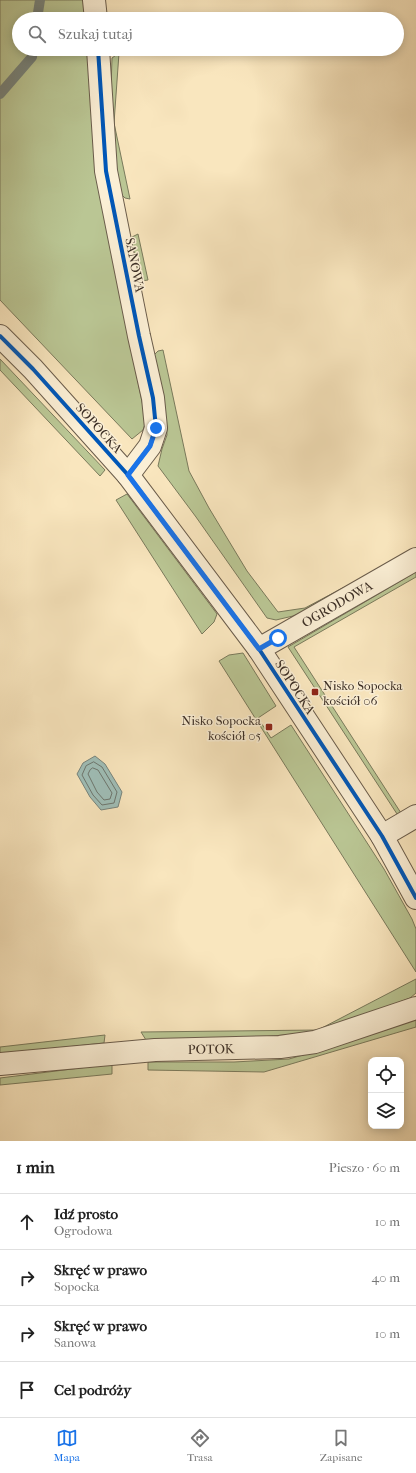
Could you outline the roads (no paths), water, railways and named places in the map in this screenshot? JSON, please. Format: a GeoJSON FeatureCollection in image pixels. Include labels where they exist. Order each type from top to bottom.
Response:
{"type":"FeatureCollection","features":[{"type":"Feature","properties":{"kind":"street"},"geometry":{"type":"LineString","coordinates":[[94,0],[95,12]]}},
{"type":"Feature","properties":{"kind":"street","name":"SANOWA"},"geometry":{"type":"LineString","coordinates":[[98,56],[106,171],[153,398],[156,428],[150,446],[128,475]]}},
{"type":"Feature","properties":{"kind":"street","name":"SOPOCKA"},"geometry":{"type":"LineString","coordinates":[[0,336],[33,370],[128,475],[259,649],[382,836],[416,898]]}},
{"type":"Feature","properties":{"kind":"street","name":"OGRODOWA"},"geometry":{"type":"LineString","coordinates":[[259,649],[416,559]]}},
{"type":"Feature","properties":{"kind":"street"},"geometry":{"type":"LineString","coordinates":[[382,836],[416,816]]}},
{"type":"Feature","properties":{"kind":"street","name":"POTOK"},"geometry":{"type":"LineString","coordinates":[[0,1064],[155,1050],[280,1047],[314,1042],[416,1008]]}},
{"type":"Feature","properties":{"kind":"water"},"geometry":{"type":"Polygon","coordinates":[[[95,756],[105,764],[122,792],[118,807],[101,810],[90,797],[77,774],[83,763],[95,756]]]}},
{"type":"Feature","properties":{"kind":"waterway"},"geometry":{"type":"LineString","coordinates":[[38,12],[40,0]]}},
{"type":"Feature","properties":{"kind":"waterway"},"geometry":{"type":"LineString","coordinates":[[0,94],[32,56]]}},
{"type":"Feature","properties":{"kind":"place","name":"Nisko Sopocka kościół 06"},"geometry":{"type":"Point","coordinates":[315,692]}},
{"type":"Feature","properties":{"kind":"place","name":"Nisko Sopocka kościół 05"},"geometry":{"type":"Point","coordinates":[269,727]}}]}
